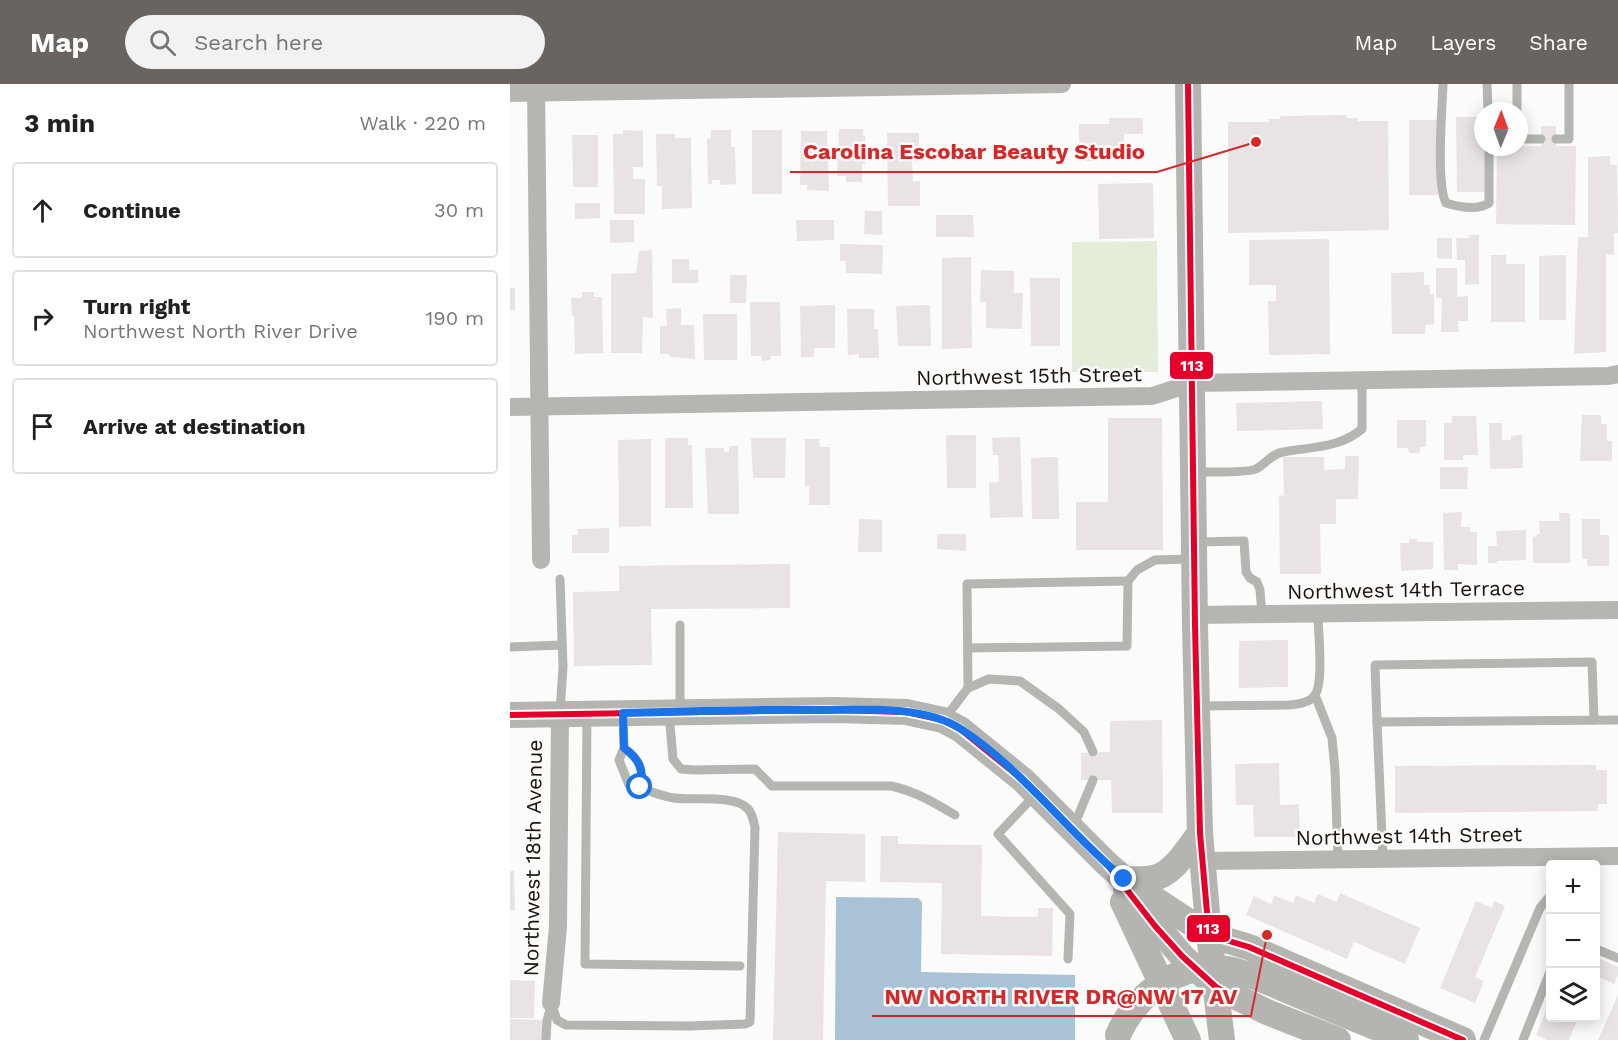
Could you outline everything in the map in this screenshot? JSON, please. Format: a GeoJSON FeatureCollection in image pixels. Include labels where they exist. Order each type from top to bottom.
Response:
{"type":"FeatureCollection","features":[{"type":"Feature","properties":{"kind":"main road"},"geometry":{"type":"LineString","coordinates":[[1188,84],[1200,833],[1209,935],[1222,1040]]}},
{"type":"Feature","properties":{"kind":"main road"},"geometry":{"type":"LineString","coordinates":[[510,715],[785,709],[880,710],[924,714],[944,720],[993,754],[1036,793],[1115,871],[1155,926],[1182,956],[1216,987],[1267,1012],[1328,1036]]}},
{"type":"Feature","properties":{"kind":"main road"},"geometry":{"type":"LineString","coordinates":[[1115,871],[1153,878],[1163,875],[1200,833]]}},
{"type":"Feature","properties":{"kind":"main road"},"geometry":{"type":"LineString","coordinates":[[1115,871],[1209,935],[1249,947],[1463,1040]]}},
{"type":"Feature","properties":{"kind":"main road"},"geometry":{"type":"LineString","coordinates":[[1115,871],[1188,1040]]}},
{"type":"Feature","properties":{"kind":"main road"},"geometry":{"type":"LineString","coordinates":[[1118,1038],[1134,1008],[1156,986],[1179,974],[1209,968],[1240,972],[1406,1040]]}},
{"type":"Feature","properties":{"kind":"main road"},"geometry":{"type":"LineString","coordinates":[[1287,1040],[1328,1036]]}},
{"type":"Feature","properties":{"kind":"street"},"geometry":{"type":"LineString","coordinates":[[510,93],[536,88],[1062,84]]}},
{"type":"Feature","properties":{"kind":"street"},"geometry":{"type":"LineString","coordinates":[[536,88],[541,560]]}},
{"type":"Feature","properties":{"kind":"street","name":"Northwest 15th Street"},"geometry":{"type":"LineString","coordinates":[[510,407],[1152,396],[1193,383],[1618,374]]}},
{"type":"Feature","properties":{"kind":"street","name":"Northwest 14th Terrace"},"geometry":{"type":"LineString","coordinates":[[1195,615],[1618,610]]}},
{"type":"Feature","properties":{"kind":"street","name":"Northwest 18th Avenue"},"geometry":{"type":"LineString","coordinates":[[551,1003],[558,927],[560,715]]}},
{"type":"Feature","properties":{"kind":"street","name":"Northwest 14th Street"},"geometry":{"type":"LineString","coordinates":[[1202,861],[1558,860],[1618,856]]}},
{"type":"Feature","properties":{"kind":"lane"},"geometry":{"type":"LineString","coordinates":[[1443,84],[1441,167],[1442,196],[1446,203],[1462,207],[1483,207],[1489,203],[1489,156]]}},
{"type":"Feature","properties":{"kind":"lane"},"geometry":{"type":"LineString","coordinates":[[1487,84],[1488,102]]}},
{"type":"Feature","properties":{"kind":"lane"},"geometry":{"type":"LineString","coordinates":[[1517,84],[1517,102]]}},
{"type":"Feature","properties":{"kind":"lane"},"geometry":{"type":"LineString","coordinates":[[1556,139],[1569,139],[1569,84]]}},
{"type":"Feature","properties":{"kind":"lane"},"geometry":{"type":"LineString","coordinates":[[1528,139],[1541,140]]}},
{"type":"Feature","properties":{"kind":"lane"},"geometry":{"type":"LineString","coordinates":[[1194,472],[1256,470],[1270,457],[1281,452],[1315,449],[1355,435],[1362,429],[1362,380]]}},
{"type":"Feature","properties":{"kind":"lane"},"geometry":{"type":"LineString","coordinates":[[968,648],[1127,646],[1128,581],[1137,570],[1155,560],[1244,541],[1246,572],[1257,582],[1262,614]]}},
{"type":"Feature","properties":{"kind":"lane"},"geometry":{"type":"LineString","coordinates":[[560,579],[562,645],[560,715]]}},
{"type":"Feature","properties":{"kind":"lane"},"geometry":{"type":"LineString","coordinates":[[968,688],[967,584],[1128,581]]}},
{"type":"Feature","properties":{"kind":"lane"},"geometry":{"type":"LineString","coordinates":[[1318,614],[1320,678],[1315,695],[1332,738],[1338,860]]}},
{"type":"Feature","properties":{"kind":"lane"},"geometry":{"type":"LineString","coordinates":[[680,625],[673,759],[681,769],[755,769],[772,786],[891,786],[931,800],[956,815]]}},
{"type":"Feature","properties":{"kind":"lane"},"geometry":{"type":"LineString","coordinates":[[510,647],[562,645]]}},
{"type":"Feature","properties":{"kind":"lane"},"geometry":{"type":"LineString","coordinates":[[1383,859],[1375,665],[1592,662],[1594,720]]}},
{"type":"Feature","properties":{"kind":"lane"},"geometry":{"type":"LineString","coordinates":[[944,720],[968,688],[989,679],[1020,681],[1059,709],[1084,732],[1094,752]]}},
{"type":"Feature","properties":{"kind":"lane"},"geometry":{"type":"LineString","coordinates":[[1197,706],[1301,704],[1315,695]]}},
{"type":"Feature","properties":{"kind":"lane"},"geometry":{"type":"LineString","coordinates":[[551,1003],[556,1020],[566,1025],[689,1026],[750,1022],[755,861],[755,827],[751,812],[739,802],[673,798],[653,794],[640,787],[629,785],[619,760],[624,748],[623,713]]}},
{"type":"Feature","properties":{"kind":"lane"},"geometry":{"type":"LineString","coordinates":[[588,714],[585,964],[740,966]]}},
{"type":"Feature","properties":{"kind":"lane"},"geometry":{"type":"LineString","coordinates":[[1377,722],[1618,720]]}},
{"type":"Feature","properties":{"kind":"lane"},"geometry":{"type":"LineString","coordinates":[[624,748],[635,756],[643,776],[640,787]]}},
{"type":"Feature","properties":{"kind":"lane"},"geometry":{"type":"LineString","coordinates":[[1072,829],[1093,780]]}},
{"type":"Feature","properties":{"kind":"lane"},"geometry":{"type":"LineString","coordinates":[[1036,793],[998,834],[1070,914],[1068,959]]}},
{"type":"Feature","properties":{"kind":"lane"},"geometry":{"type":"LineString","coordinates":[[1484,1040],[1540,908],[1546,901]]}},
{"type":"Feature","properties":{"kind":"lane"},"geometry":{"type":"LineString","coordinates":[[1600,951],[1618,958]]}},
{"type":"Feature","properties":{"kind":"lane"},"geometry":{"type":"LineString","coordinates":[[1523,1040],[1546,984]]}},
{"type":"Feature","properties":{"kind":"lane"},"geometry":{"type":"LineString","coordinates":[[546,1040],[551,1003]]}},
{"type":"Feature","properties":{"kind":"green space"},"geometry":{"type":"Polygon","coordinates":[[[1157,241],[1158,372],[1072,372],[1072,242],[1157,241]]]}},
{"type":"Feature","properties":{"kind":"water"},"geometry":{"type":"Polygon","coordinates":[[[836,897],[918,898],[922,902],[921,972],[1075,975],[1075,1040],[835,1040],[836,897]]]}},
{"type":"Feature","properties":{"kind":"building"},"geometry":{"type":"Polygon","coordinates":[[[1347,115],[1347,118],[1358,118],[1358,121],[1388,121],[1389,230],[1228,233],[1228,122],[1269,122],[1269,119],[1280,119],[1280,116],[1347,115]]]}},
{"type":"Feature","properties":{"kind":"building"},"geometry":{"type":"Polygon","coordinates":[[[1456,117],[1474,117],[1474,156],[1486,156],[1487,192],[1457,192],[1456,117]]]}},
{"type":"Feature","properties":{"kind":"building"},"geometry":{"type":"Polygon","coordinates":[[[1109,118],[1143,118],[1143,134],[1124,134],[1124,161],[1079,161],[1079,124],[1109,124],[1109,118]]]}},
{"type":"Feature","properties":{"kind":"building"},"geometry":{"type":"Polygon","coordinates":[[[1409,120],[1439,120],[1438,195],[1409,195],[1409,120]]]}},
{"type":"Feature","properties":{"kind":"building"},"geometry":{"type":"Polygon","coordinates":[[[1541,126],[1556,126],[1556,146],[1576,146],[1575,225],[1496,224],[1497,156],[1528,156],[1528,146],[1541,146],[1541,126]]]}},
{"type":"Feature","properties":{"kind":"building"},"geometry":{"type":"Polygon","coordinates":[[[839,129],[863,129],[865,164],[862,164],[862,182],[846,182],[846,176],[837,176],[839,129]]]}},
{"type":"Feature","properties":{"kind":"building"},"geometry":{"type":"Polygon","coordinates":[[[623,130],[643,131],[643,167],[633,167],[633,179],[645,179],[645,214],[614,214],[613,134],[623,134],[623,130]]]}},
{"type":"Feature","properties":{"kind":"building"},"geometry":{"type":"Polygon","coordinates":[[[711,130],[731,130],[731,147],[735,147],[736,184],[720,185],[720,180],[712,180],[712,184],[708,184],[707,139],[711,139],[711,130]]]}},
{"type":"Feature","properties":{"kind":"building"},"geometry":{"type":"Polygon","coordinates":[[[752,130],[782,130],[782,194],[752,194],[752,130]]]}},
{"type":"Feature","properties":{"kind":"building"},"geometry":{"type":"Polygon","coordinates":[[[801,131],[827,131],[829,191],[807,190],[807,185],[800,185],[801,131]]]}},
{"type":"Feature","properties":{"kind":"building"},"geometry":{"type":"Polygon","coordinates":[[[887,133],[919,133],[919,162],[912,161],[913,182],[920,181],[920,206],[888,206],[887,133]]]}},
{"type":"Feature","properties":{"kind":"building"},"geometry":{"type":"Polygon","coordinates":[[[656,134],[675,134],[675,138],[691,138],[692,208],[662,209],[662,186],[657,186],[656,134]]]}},
{"type":"Feature","properties":{"kind":"building"},"geometry":{"type":"Polygon","coordinates":[[[572,135],[598,135],[598,187],[573,187],[572,135]]]}},
{"type":"Feature","properties":{"kind":"building"},"geometry":{"type":"Polygon","coordinates":[[[1610,156],[1610,165],[1617,165],[1618,233],[1614,233],[1614,255],[1606,254],[1606,352],[1574,354],[1578,237],[1588,237],[1588,157],[1610,156]]]}},
{"type":"Feature","properties":{"kind":"building"},"geometry":{"type":"Polygon","coordinates":[[[1153,183],[1154,238],[1099,239],[1098,184],[1153,183]]]}},
{"type":"Feature","properties":{"kind":"building"},"geometry":{"type":"Polygon","coordinates":[[[575,203],[600,203],[600,218],[575,219],[575,203]]]}},
{"type":"Feature","properties":{"kind":"building"},"geometry":{"type":"Polygon","coordinates":[[[865,211],[882,211],[882,235],[864,234],[865,211]]]}},
{"type":"Feature","properties":{"kind":"building"},"geometry":{"type":"Polygon","coordinates":[[[936,215],[973,215],[974,237],[936,237],[936,215]]]}},
{"type":"Feature","properties":{"kind":"building"},"geometry":{"type":"Polygon","coordinates":[[[610,220],[634,220],[634,242],[610,243],[610,220]]]}},
{"type":"Feature","properties":{"kind":"building"},"geometry":{"type":"Polygon","coordinates":[[[796,220],[834,220],[834,240],[797,241],[796,220]]]}},
{"type":"Feature","properties":{"kind":"building"},"geometry":{"type":"Polygon","coordinates":[[[1468,235],[1479,235],[1479,284],[1465,285],[1465,260],[1457,260],[1456,238],[1469,238],[1468,235]]]}},
{"type":"Feature","properties":{"kind":"building"},"geometry":{"type":"Polygon","coordinates":[[[1437,238],[1452,238],[1452,259],[1437,258],[1437,238]]]}},
{"type":"Feature","properties":{"kind":"building"},"geometry":{"type":"Polygon","coordinates":[[[1329,239],[1330,354],[1269,355],[1268,301],[1276,301],[1276,285],[1249,285],[1249,240],[1329,239]]]}},
{"type":"Feature","properties":{"kind":"building"},"geometry":{"type":"Polygon","coordinates":[[[840,244],[883,245],[882,274],[846,273],[846,261],[840,261],[840,244]]]}},
{"type":"Feature","properties":{"kind":"building"},"geometry":{"type":"Polygon","coordinates":[[[652,250],[653,318],[643,317],[642,353],[611,353],[611,274],[636,273],[639,251],[652,250]]]}},
{"type":"Feature","properties":{"kind":"building"},"geometry":{"type":"Polygon","coordinates":[[[1491,255],[1506,255],[1506,264],[1525,264],[1525,322],[1491,322],[1491,255]]]}},
{"type":"Feature","properties":{"kind":"building"},"geometry":{"type":"Polygon","coordinates":[[[1566,255],[1566,320],[1539,320],[1539,256],[1566,255]]]}},
{"type":"Feature","properties":{"kind":"building"},"geometry":{"type":"Polygon","coordinates":[[[971,257],[972,348],[942,349],[942,258],[971,257]]]}},
{"type":"Feature","properties":{"kind":"building"},"geometry":{"type":"Polygon","coordinates":[[[672,259],[689,259],[689,270],[698,270],[698,283],[672,283],[672,259]]]}},
{"type":"Feature","properties":{"kind":"building"},"geometry":{"type":"Polygon","coordinates":[[[1436,268],[1457,268],[1457,297],[1468,296],[1468,321],[1458,321],[1459,332],[1441,332],[1442,298],[1436,298],[1436,268]]]}},
{"type":"Feature","properties":{"kind":"building"},"geometry":{"type":"Polygon","coordinates":[[[981,270],[1014,271],[1014,293],[1023,293],[1022,329],[986,328],[986,302],[980,302],[981,270]]]}},
{"type":"Feature","properties":{"kind":"building"},"geometry":{"type":"Polygon","coordinates":[[[1424,272],[1424,285],[1430,285],[1430,295],[1434,294],[1434,324],[1425,325],[1425,334],[1392,334],[1391,273],[1424,272]]]}},
{"type":"Feature","properties":{"kind":"building"},"geometry":{"type":"Polygon","coordinates":[[[730,275],[747,275],[746,303],[730,303],[730,275]]]}},
{"type":"Feature","properties":{"kind":"building"},"geometry":{"type":"Polygon","coordinates":[[[1030,278],[1060,278],[1060,346],[1031,346],[1030,278]]]}},
{"type":"Feature","properties":{"kind":"building"},"geometry":{"type":"Polygon","coordinates":[[[510,288],[515,288],[515,310],[510,310],[510,288]]]}},
{"type":"Feature","properties":{"kind":"building"},"geometry":{"type":"Polygon","coordinates":[[[582,292],[594,292],[594,297],[602,297],[603,353],[575,354],[571,298],[582,298],[582,292]]]}},
{"type":"Feature","properties":{"kind":"building"},"geometry":{"type":"Polygon","coordinates":[[[750,302],[780,302],[781,356],[771,356],[770,360],[762,361],[761,356],[751,356],[750,302]]]}},
{"type":"Feature","properties":{"kind":"building"},"geometry":{"type":"Polygon","coordinates":[[[835,305],[835,348],[814,348],[814,357],[801,357],[800,306],[835,305]]]}},
{"type":"Feature","properties":{"kind":"building"},"geometry":{"type":"Polygon","coordinates":[[[930,305],[931,346],[898,346],[896,306],[930,305]]]}},
{"type":"Feature","properties":{"kind":"building"},"geometry":{"type":"Polygon","coordinates":[[[681,308],[681,325],[694,325],[695,359],[660,354],[660,326],[667,326],[666,309],[681,308]]]}},
{"type":"Feature","properties":{"kind":"building"},"geometry":{"type":"Polygon","coordinates":[[[847,309],[874,309],[874,329],[878,329],[879,358],[859,358],[859,354],[848,355],[847,309]]]}},
{"type":"Feature","properties":{"kind":"building"},"geometry":{"type":"Polygon","coordinates":[[[703,314],[737,314],[737,360],[704,360],[703,314]]]}},
{"type":"Feature","properties":{"kind":"building"},"geometry":{"type":"Polygon","coordinates":[[[1322,401],[1323,429],[1237,431],[1236,403],[1322,401]]]}},
{"type":"Feature","properties":{"kind":"building"},"geometry":{"type":"Polygon","coordinates":[[[1582,415],[1601,415],[1601,424],[1607,424],[1607,441],[1612,441],[1612,461],[1580,461],[1582,415]]]}},
{"type":"Feature","properties":{"kind":"building"},"geometry":{"type":"Polygon","coordinates":[[[1452,416],[1476,416],[1478,455],[1463,455],[1463,460],[1444,460],[1444,423],[1452,423],[1452,416]]]}},
{"type":"Feature","properties":{"kind":"building"},"geometry":{"type":"Polygon","coordinates":[[[1108,418],[1162,418],[1163,550],[1076,550],[1076,502],[1108,502],[1108,418]]]}},
{"type":"Feature","properties":{"kind":"building"},"geometry":{"type":"Polygon","coordinates":[[[1397,420],[1426,420],[1426,447],[1420,447],[1420,453],[1409,453],[1408,448],[1397,448],[1397,420]]]}},
{"type":"Feature","properties":{"kind":"building"},"geometry":{"type":"Polygon","coordinates":[[[1489,423],[1502,423],[1502,440],[1511,440],[1511,436],[1522,435],[1523,468],[1490,469],[1489,423]]]}},
{"type":"Feature","properties":{"kind":"building"},"geometry":{"type":"Polygon","coordinates":[[[946,435],[976,435],[976,488],[947,488],[946,435]]]}},
{"type":"Feature","properties":{"kind":"building"},"geometry":{"type":"Polygon","coordinates":[[[1020,437],[1023,517],[990,518],[989,483],[999,482],[998,455],[993,455],[992,438],[1020,437]]]}},
{"type":"Feature","properties":{"kind":"building"},"geometry":{"type":"Polygon","coordinates":[[[665,438],[688,438],[688,445],[692,445],[693,508],[665,508],[665,438]]]}},
{"type":"Feature","properties":{"kind":"building"},"geometry":{"type":"Polygon","coordinates":[[[751,438],[786,438],[785,478],[753,478],[751,438]]]}},
{"type":"Feature","properties":{"kind":"building"},"geometry":{"type":"Polygon","coordinates":[[[651,439],[651,526],[619,527],[618,440],[651,439]]]}},
{"type":"Feature","properties":{"kind":"building"},"geometry":{"type":"Polygon","coordinates":[[[805,439],[819,439],[820,447],[830,447],[830,505],[809,505],[809,486],[805,486],[805,439]]]}},
{"type":"Feature","properties":{"kind":"building"},"geometry":{"type":"Polygon","coordinates":[[[729,446],[738,446],[739,514],[708,514],[705,448],[724,448],[724,452],[729,452],[729,446]]]}},
{"type":"Feature","properties":{"kind":"building"},"geometry":{"type":"Polygon","coordinates":[[[1345,456],[1359,456],[1358,499],[1336,499],[1336,524],[1320,524],[1321,574],[1280,574],[1279,495],[1284,496],[1283,457],[1324,457],[1324,470],[1345,469],[1345,456]]]}},
{"type":"Feature","properties":{"kind":"building"},"geometry":{"type":"Polygon","coordinates":[[[1058,457],[1059,519],[1032,519],[1031,458],[1058,457]]]}},
{"type":"Feature","properties":{"kind":"building"},"geometry":{"type":"Polygon","coordinates":[[[1440,467],[1468,467],[1467,489],[1440,489],[1440,467]]]}},
{"type":"Feature","properties":{"kind":"building"},"geometry":{"type":"Polygon","coordinates":[[[1462,512],[1461,527],[1470,527],[1470,532],[1477,532],[1477,565],[1458,564],[1458,570],[1444,570],[1443,513],[1462,512]]]}},
{"type":"Feature","properties":{"kind":"building"},"geometry":{"type":"Polygon","coordinates":[[[1559,513],[1570,513],[1570,563],[1533,563],[1533,537],[1540,534],[1539,521],[1559,521],[1559,513]]]}},
{"type":"Feature","properties":{"kind":"building"},"geometry":{"type":"Polygon","coordinates":[[[859,519],[882,520],[882,552],[858,552],[859,519]]]}},
{"type":"Feature","properties":{"kind":"building"},"geometry":{"type":"Polygon","coordinates":[[[1582,519],[1600,519],[1600,535],[1609,535],[1609,566],[1587,566],[1587,559],[1582,559],[1582,519]]]}},
{"type":"Feature","properties":{"kind":"building"},"geometry":{"type":"Polygon","coordinates":[[[609,528],[609,553],[572,553],[572,535],[578,535],[577,529],[609,528]]]}},
{"type":"Feature","properties":{"kind":"building"},"geometry":{"type":"Polygon","coordinates":[[[1526,530],[1526,560],[1488,563],[1488,546],[1497,546],[1496,531],[1526,530]]]}},
{"type":"Feature","properties":{"kind":"building"},"geometry":{"type":"Polygon","coordinates":[[[937,534],[966,534],[966,551],[937,549],[937,534]]]}},
{"type":"Feature","properties":{"kind":"building"},"geometry":{"type":"Polygon","coordinates":[[[1409,539],[1417,539],[1417,542],[1433,542],[1433,569],[1401,571],[1400,543],[1409,543],[1409,539]]]}},
{"type":"Feature","properties":{"kind":"building"},"geometry":{"type":"Polygon","coordinates":[[[790,564],[790,608],[651,609],[652,665],[574,666],[573,592],[619,591],[619,566],[790,564]]]}},
{"type":"Feature","properties":{"kind":"building"},"geometry":{"type":"Polygon","coordinates":[[[1288,640],[1288,687],[1239,688],[1239,641],[1288,640]]]}},
{"type":"Feature","properties":{"kind":"building"},"geometry":{"type":"Polygon","coordinates":[[[1162,720],[1163,813],[1112,813],[1111,780],[1081,780],[1081,753],[1110,752],[1110,721],[1162,720]]]}},
{"type":"Feature","properties":{"kind":"building"},"geometry":{"type":"Polygon","coordinates":[[[1279,763],[1280,805],[1299,804],[1300,837],[1254,837],[1253,805],[1236,805],[1235,764],[1279,763]]]}},
{"type":"Feature","properties":{"kind":"building"},"geometry":{"type":"Polygon","coordinates":[[[1596,765],[1596,770],[1607,770],[1607,804],[1598,804],[1598,811],[1395,813],[1395,766],[1596,765]]]}},
{"type":"Feature","properties":{"kind":"building"},"geometry":{"type":"Polygon","coordinates":[[[778,832],[865,834],[865,882],[826,881],[823,1040],[773,1040],[778,832]]]}},
{"type":"Feature","properties":{"kind":"building"},"geometry":{"type":"Polygon","coordinates":[[[881,836],[898,836],[898,844],[982,845],[981,916],[1038,917],[1038,908],[1053,908],[1052,956],[941,954],[942,883],[880,882],[881,836]]]}},
{"type":"Feature","properties":{"kind":"building"},"geometry":{"type":"Polygon","coordinates":[[[510,871],[514,871],[515,910],[510,910],[510,871]]]}},
{"type":"Feature","properties":{"kind":"building"},"geometry":{"type":"Polygon","coordinates":[[[1340,893],[1420,928],[1405,964],[1354,942],[1347,959],[1246,915],[1254,896],[1271,904],[1274,895],[1293,903],[1296,895],[1314,903],[1318,894],[1337,902],[1340,893]]]}},
{"type":"Feature","properties":{"kind":"building"},"geometry":{"type":"Polygon","coordinates":[[[1476,901],[1492,908],[1494,901],[1505,906],[1475,977],[1484,981],[1475,1003],[1440,988],[1476,901]]]}},
{"type":"Feature","properties":{"kind":"building"},"geometry":{"type":"Polygon","coordinates":[[[1600,959],[1618,967],[1618,975],[1614,984],[1600,978],[1600,959]]]}},
{"type":"Feature","properties":{"kind":"building"},"geometry":{"type":"Polygon","coordinates":[[[510,980],[535,981],[534,1018],[510,1018],[510,980]]]}},
{"type":"Feature","properties":{"kind":"building"},"geometry":{"type":"Polygon","coordinates":[[[1618,995],[1618,1040],[1598,1040],[1618,995]]]}},
{"type":"Feature","properties":{"kind":"building"},"geometry":{"type":"Polygon","coordinates":[[[1546,1011],[1546,1022],[1576,1022],[1569,1040],[1547,1040],[1536,1035],[1546,1011]]]}},
{"type":"Feature","properties":{"kind":"building"},"geometry":{"type":"Polygon","coordinates":[[[510,1019],[543,1020],[542,1040],[510,1040],[510,1019]]]}},
{"type":"Feature","properties":{"kind":"transit line","name":"113"},"geometry":{"type":"LineString","coordinates":[[1188,84],[1200,833],[1209,935],[1249,947],[1463,1040]]}},
{"type":"Feature","properties":{"kind":"transit line","name":"113"},"geometry":{"type":"LineString","coordinates":[[510,715],[835,710],[906,712],[943,720],[960,729],[1023,780],[1106,863],[1155,926],[1182,956],[1216,987],[1230,995]]}},
{"type":"Feature","properties":{"kind":"place","name":"Carolina Escobar Beauty Studio"},"geometry":{"type":"Point","coordinates":[1256,142]}},
{"type":"Feature","properties":{"kind":"place","name":"NW NORTH RIVER DR@NW 17 AV"},"geometry":{"type":"Point","coordinates":[1267,935]}},
{"type":"Feature","properties":{"kind":"route"},"geometry":{"type":"LineString","coordinates":[[640,787],[643,776],[635,756],[624,748],[623,713],[785,709],[880,710],[924,714],[944,720],[960,729],[993,754],[1023,780],[1124,879]]}}]}
